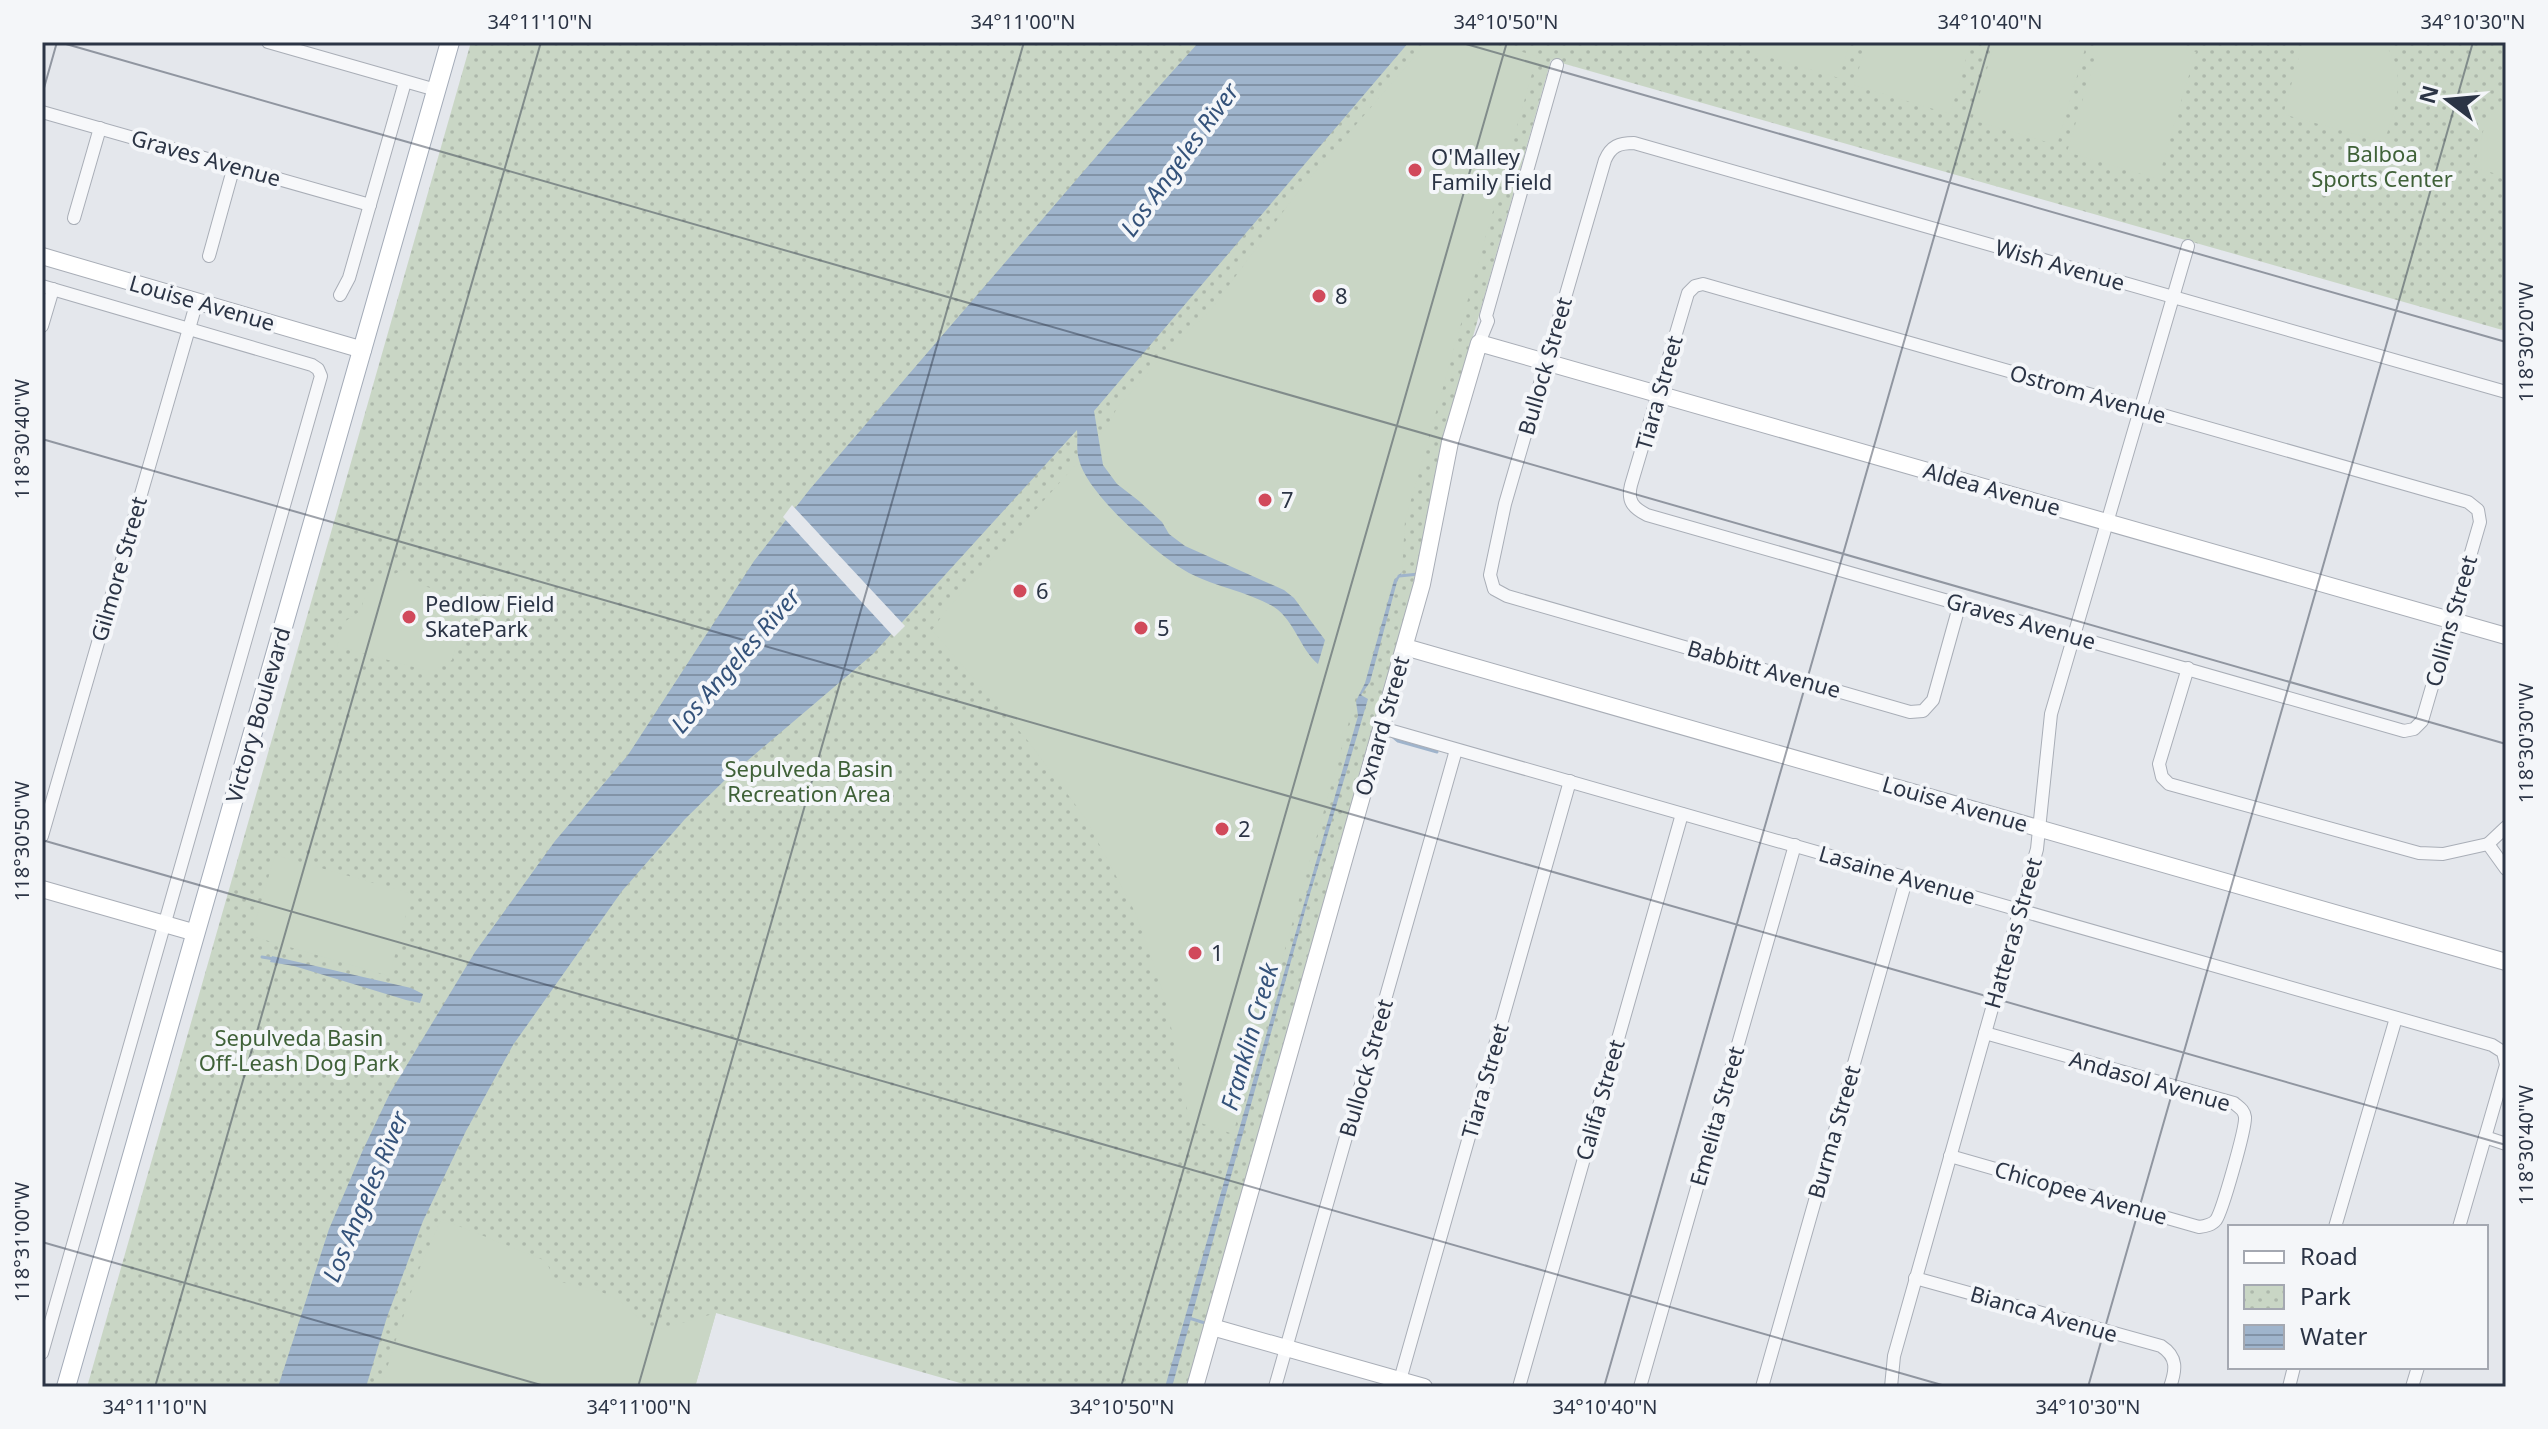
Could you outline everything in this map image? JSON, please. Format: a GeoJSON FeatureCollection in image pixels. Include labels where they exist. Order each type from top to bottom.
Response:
{"type":"FeatureCollection","features":[{"type":"Feature","properties":{"kind":"main road","name":"Victory Boulevard"},"geometry":{"type":"LineString","coordinates":[[66,1387],[450,42]]}},
{"type":"Feature","properties":{"kind":"main road","name":"Louise Avenue"},"geometry":{"type":"LineString","coordinates":[[42,256],[363,350]]}},
{"type":"Feature","properties":{"kind":"main road","name":"Aldea Avenue"},"geometry":{"type":"LineString","coordinates":[[1479,343],[2506,636]]}},
{"type":"Feature","properties":{"kind":"main road","name":"Oxnard Street"},"geometry":{"type":"LineString","coordinates":[[1195,1387],[1405,647],[1422,584],[1450,442],[1479,343]]}},
{"type":"Feature","properties":{"kind":"main road","name":"Louise Avenue"},"geometry":{"type":"LineString","coordinates":[[1405,647],[2506,962]]}},
{"type":"Feature","properties":{"kind":"main road"},"geometry":{"type":"LineString","coordinates":[[42,889],[196,933]]}},
{"type":"Feature","properties":{"kind":"main road"},"geometry":{"type":"LineString","coordinates":[[1212,1327],[1424,1387]]}},
{"type":"Feature","properties":{"kind":"street"},"geometry":{"type":"LineString","coordinates":[[268,42],[436,90]]}},
{"type":"Feature","properties":{"kind":"street","name":"Oxnard Street"},"geometry":{"type":"LineString","coordinates":[[1479,343],[1488,321],[1486,316],[1557,65]]}},
{"type":"Feature","properties":{"kind":"street"},"geometry":{"type":"LineString","coordinates":[[340,295],[349,278],[405,82]]}},
{"type":"Feature","properties":{"kind":"street","name":"Graves Avenue"},"geometry":{"type":"LineString","coordinates":[[42,112],[370,205]]}},
{"type":"Feature","properties":{"kind":"street"},"geometry":{"type":"LineString","coordinates":[[74,218],[100,128]]}},
{"type":"Feature","properties":{"kind":"street","name":"Wish Avenue"},"geometry":{"type":"LineString","coordinates":[[1613,146],[1634,143],[2506,392]]}},
{"type":"Feature","properties":{"kind":"street","name":"Bullock Street"},"geometry":{"type":"LineString","coordinates":[[1494,589],[1490,575],[1497,540],[1605,160],[1613,146]]}},
{"type":"Feature","properties":{"kind":"street"},"geometry":{"type":"LineString","coordinates":[[209,256],[234,166]]}},
{"type":"Feature","properties":{"kind":"street","name":"Hatteras Street"},"geometry":{"type":"LineString","coordinates":[[1891,1387],[1894,1356],[2041,829],[2048,729],[2188,246]]}},
{"type":"Feature","properties":{"kind":"street","name":"Tiara Street"},"geometry":{"type":"LineString","coordinates":[[1631,503],[1631,485],[1688,293],[1695,286]]}},
{"type":"Feature","properties":{"kind":"street","name":"Ostrom Avenue"},"geometry":{"type":"LineString","coordinates":[[1695,286],[1712,286],[2468,502],[2478,510]]}},
{"type":"Feature","properties":{"kind":"street"},"geometry":{"type":"LineString","coordinates":[[42,326],[47,288]]}},
{"type":"Feature","properties":{"kind":"street","name":"Louise Avenue"},"geometry":{"type":"LineString","coordinates":[[47,288],[318,369]]}},
{"type":"Feature","properties":{"kind":"street","name":"Gilmore Street"},"geometry":{"type":"LineString","coordinates":[[42,836],[197,301]]}},
{"type":"Feature","properties":{"kind":"street","name":"Victory Boulevard"},"geometry":{"type":"LineString","coordinates":[[42,1353],[317,392],[321,376],[318,369]]}},
{"type":"Feature","properties":{"kind":"street","name":"Graves Avenue"},"geometry":{"type":"LineString","coordinates":[[1631,503],[1647,515],[2404,731],[2414,729]]}},
{"type":"Feature","properties":{"kind":"street","name":"Collins Street"},"geometry":{"type":"LineString","coordinates":[[2414,729],[2422,721],[2480,522],[2478,510]]}},
{"type":"Feature","properties":{"kind":"street","name":"Babbitt Avenue"},"geometry":{"type":"LineString","coordinates":[[1494,589],[1507,596],[1910,712],[1923,711],[1933,700],[1960,603]]}},
{"type":"Feature","properties":{"kind":"street"},"geometry":{"type":"LineString","coordinates":[[2188,668],[2159,764],[2162,777],[2169,784],[2419,853],[2443,854],[2488,844],[2506,827]]}},
{"type":"Feature","properties":{"kind":"street","name":"Lasaine Avenue"},"geometry":{"type":"LineString","coordinates":[[1382,728],[2492,1045],[2503,1052],[2506,1065],[2485,1137]]}},
{"type":"Feature","properties":{"kind":"street","name":"Bullock Street"},"geometry":{"type":"LineString","coordinates":[[1275,1387],[1456,750]]}},
{"type":"Feature","properties":{"kind":"street","name":"Tiara Street"},"geometry":{"type":"LineString","coordinates":[[1400,1380],[1570,781]]}},
{"type":"Feature","properties":{"kind":"street","name":"Califa Street"},"geometry":{"type":"LineString","coordinates":[[1519,1387],[1682,814]]}},
{"type":"Feature","properties":{"kind":"street"},"geometry":{"type":"LineString","coordinates":[[2488,844],[2506,869]]}},
{"type":"Feature","properties":{"kind":"street","name":"Emelita Street"},"geometry":{"type":"LineString","coordinates":[[1640,1387],[1795,845]]}},
{"type":"Feature","properties":{"kind":"street","name":"Burma Street"},"geometry":{"type":"LineString","coordinates":[[1762,1387],[1907,877]]}},
{"type":"Feature","properties":{"kind":"street"},"geometry":{"type":"LineString","coordinates":[[2336,1225],[2396,1018]]}},
{"type":"Feature","properties":{"kind":"street","name":"Andasol Avenue"},"geometry":{"type":"LineString","coordinates":[[1985,1033],[2227,1101],[2242,1109],[2245,1115],[2243,1136],[2221,1211],[2211,1224]]}},
{"type":"Feature","properties":{"kind":"street"},"geometry":{"type":"LineString","coordinates":[[2460,1225],[2485,1137],[2506,1144]]}},
{"type":"Feature","properties":{"kind":"street","name":"Chicopee Avenue"},"geometry":{"type":"LineString","coordinates":[[1950,1156],[2188,1225],[2199,1227],[2211,1224]]}},
{"type":"Feature","properties":{"kind":"street","name":"Bianca Avenue"},"geometry":{"type":"LineString","coordinates":[[1915,1278],[2149,1342],[2171,1352],[2175,1365],[2170,1387]]}},
{"type":"Feature","properties":{"kind":"green space","name":"Sepulveda Basin Recreation Area"},"geometry":{"type":"Polygon","coordinates":[[[471,42],[2506,42],[2506,331],[1551,60],[1441,450],[1412,589],[1187,1387],[974,1387],[716,1313],[695,1387],[87,1387],[471,42]]]}},
{"type":"Feature","properties":{"kind":"green space"},"geometry":{"type":"Polygon","coordinates":[[[1427,42],[1486,42],[1537,56],[1405,521],[1402,570],[1398,570],[1393,580],[1364,684],[1357,693],[1233,1134],[1189,1119],[1166,1001],[1136,914],[1086,819],[1028,741],[932,630],[1078,462],[1108,425],[1117,408],[1170,348],[1210,311],[1294,197],[1427,42]]]}},
{"type":"Feature","properties":{"kind":"green space"},"geometry":{"type":"Polygon","coordinates":[[[1754,42],[1850,42],[1839,78],[1751,52],[1754,42]]]}},
{"type":"Feature","properties":{"kind":"green space"},"geometry":{"type":"Polygon","coordinates":[[[1867,42],[1971,42],[1950,114],[1854,85],[1867,42]]]}},
{"type":"Feature","properties":{"kind":"green space"},"geometry":{"type":"Polygon","coordinates":[[[1995,42],[2087,42],[2057,145],[1972,120],[1995,42]]]}},
{"type":"Feature","properties":{"kind":"green space"},"geometry":{"type":"Polygon","coordinates":[[[2100,42],[2165,42],[2196,52],[2158,179],[2067,152],[2100,42]]]}},
{"type":"Feature","properties":{"kind":"green space"},"geometry":{"type":"Polygon","coordinates":[[[2303,42],[2382,42],[2391,53],[2396,65],[2398,90],[2384,142],[2286,115],[2284,111],[2303,42]]]}},
{"type":"Feature","properties":{"kind":"green space"},"geometry":{"type":"Polygon","coordinates":[[[2506,94],[2506,177],[2474,167],[2485,124],[2506,94]]]}},
{"type":"Feature","properties":{"kind":"green space","name":"Pedlow Field SkatePark"},"geometry":{"type":"Polygon","coordinates":[[[404,569],[413,583],[459,596],[468,605],[452,660],[432,672],[337,646],[344,622],[362,610],[366,595],[383,580],[404,569]]]}},
{"type":"Feature","properties":{"kind":"green space"},"geometry":{"type":"Polygon","coordinates":[[[275,855],[412,894],[389,976],[251,936],[275,855]]]}},
{"type":"Feature","properties":{"kind":"green space"},"geometry":{"type":"Polygon","coordinates":[[[441,1219],[546,1261],[555,1281],[609,1295],[629,1309],[651,1332],[716,1313],[695,1387],[381,1387],[416,1277],[441,1219]]]}},
{"type":"Feature","properties":{"kind":"water","name":"Los Angeles River"},"geometry":{"type":"Polygon","coordinates":[[[1199,42],[1409,42],[1094,411],[1103,465],[1117,484],[1185,546],[1284,590],[1294,598],[1325,640],[1318,664],[1274,607],[1189,573],[1125,523],[1085,474],[1078,456],[1077,430],[873,654],[727,778],[685,819],[622,891],[513,1045],[466,1131],[423,1221],[387,1317],[366,1387],[278,1387],[329,1229],[362,1152],[390,1093],[475,952],[555,841],[628,755],[754,561],[810,489],[1199,42]]]}},
{"type":"Feature","properties":{"kind":"water"},"geometry":{"type":"Polygon","coordinates":[[[1402,572],[1370,682],[1361,695],[1368,699],[1307,904],[1172,1387],[1165,1387],[1358,716],[1356,701],[1365,683],[1394,580],[1402,572]]]}},
{"type":"Feature","properties":{"kind":"water"},"geometry":{"type":"Polygon","coordinates":[[[272,956],[411,988],[423,994],[420,1003],[406,1000],[294,966],[270,962],[272,956]]]}},
{"type":"Feature","properties":{"kind":"pier"},"geometry":{"type":"Polygon","coordinates":[[[792,505],[905,626],[894,637],[783,517],[792,505]]]}},
{"type":"Feature","properties":{"kind":"waterway"},"geometry":{"type":"LineString","coordinates":[[1399,576],[1419,574]]}},
{"type":"Feature","properties":{"kind":"waterway"},"geometry":{"type":"LineString","coordinates":[[1392,736],[1398,741],[1437,752]]}},
{"type":"Feature","properties":{"kind":"waterway"},"geometry":{"type":"LineString","coordinates":[[262,957],[274,959]]}},
{"type":"Feature","properties":{"kind":"waterway"},"geometry":{"type":"LineString","coordinates":[[1189,1318],[1208,1324]]}},
{"type":"Feature","properties":{"kind":"place","name":"O'Malley Family Field"},"geometry":{"type":"Point","coordinates":[1415,170]}},
{"type":"Feature","properties":{"kind":"place","name":"8"},"geometry":{"type":"Point","coordinates":[1319,296]}},
{"type":"Feature","properties":{"kind":"place","name":"7"},"geometry":{"type":"Point","coordinates":[1265,500]}},
{"type":"Feature","properties":{"kind":"place","name":"6"},"geometry":{"type":"Point","coordinates":[1020,591]}},
{"type":"Feature","properties":{"kind":"place","name":"Pedlow Field SkatePark"},"geometry":{"type":"Point","coordinates":[409,617]}},
{"type":"Feature","properties":{"kind":"place","name":"5"},"geometry":{"type":"Point","coordinates":[1141,628]}},
{"type":"Feature","properties":{"kind":"place","name":"2"},"geometry":{"type":"Point","coordinates":[1222,829]}},
{"type":"Feature","properties":{"kind":"place","name":"1"},"geometry":{"type":"Point","coordinates":[1195,953]}},
{"type":"Feature","properties":{"kind":"park label","name":"Balboa Sports Center"},"geometry":{"type":"Point","coordinates":[2382,166]}},
{"type":"Feature","properties":{"kind":"park label","name":"Sepulveda Basin Off-Leash Dog Park"},"geometry":{"type":"Point","coordinates":[299,1050]}},
{"type":"Feature","properties":{"kind":"water label","name":"Franklin Creek"},"geometry":{"type":"Point","coordinates":[1250,1037]}}]}
